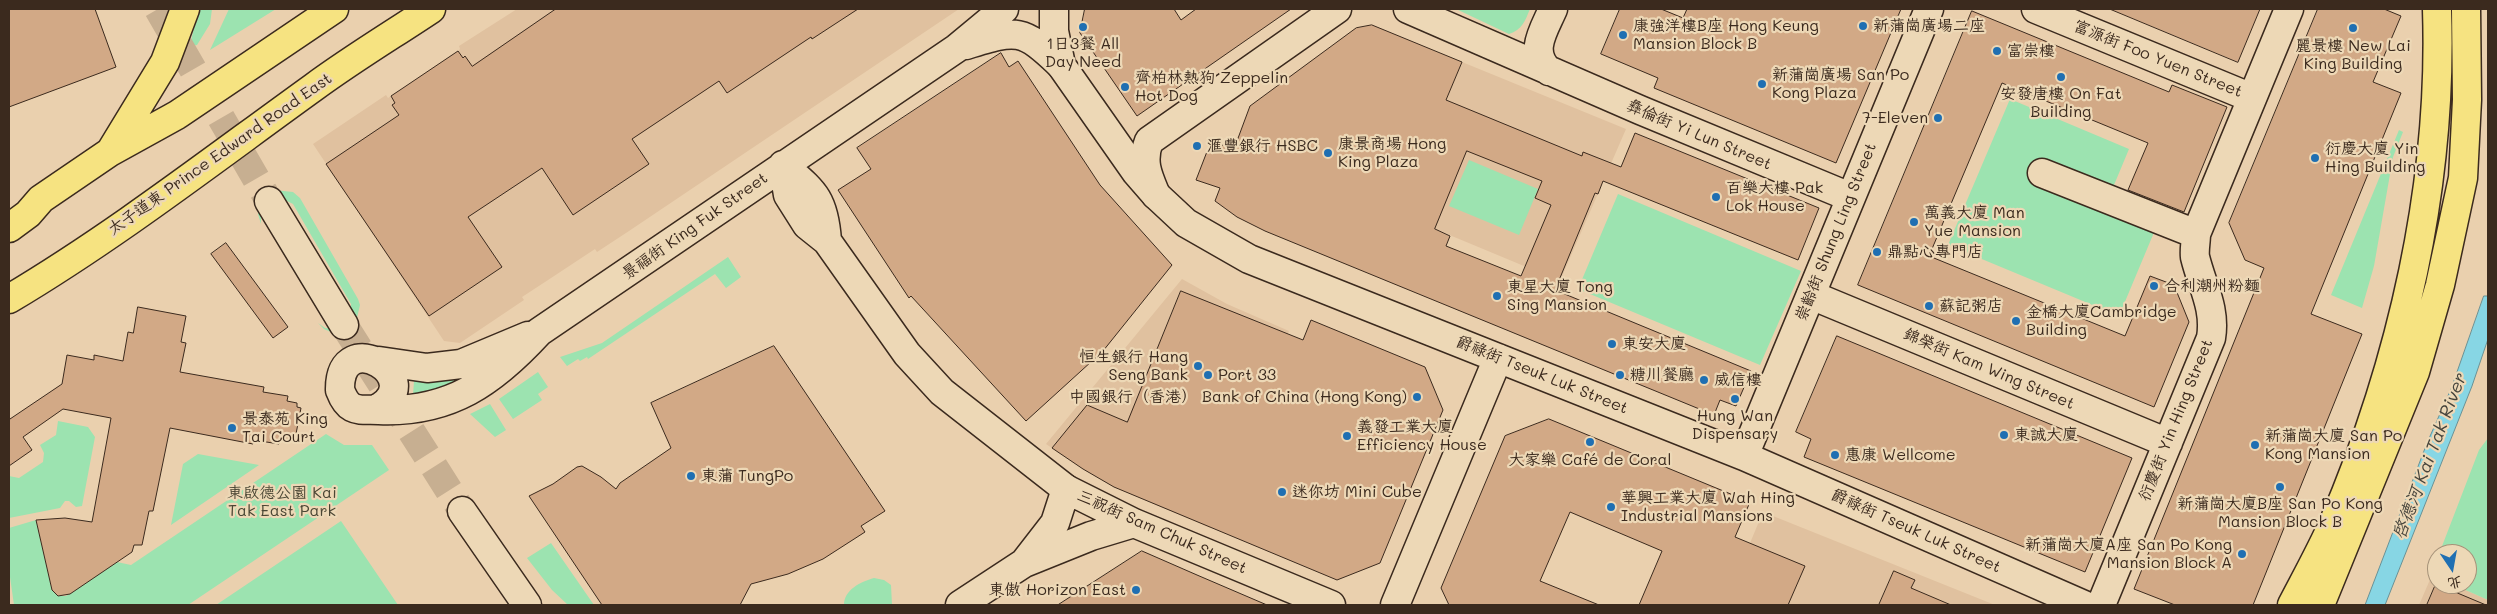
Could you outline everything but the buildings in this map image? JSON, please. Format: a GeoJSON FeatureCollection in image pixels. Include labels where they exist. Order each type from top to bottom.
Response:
{"type":"FeatureCollection","features":[{"type":"Feature","properties":{"kind":"main road"},"geometry":{"type":"LineString","coordinates":[[110,152],[165,62],[185,9]]}},
{"type":"Feature","properties":{"kind":"main road"},"geometry":{"type":"LineString","coordinates":[[9,228],[28,214],[42,199],[110,152],[177,115],[334,9]]}},
{"type":"Feature","properties":{"kind":"main road","name":"太子道東 Prince Edward Road East"},"geometry":{"type":"LineString","coordinates":[[9,299],[40,280],[204,168],[316,85],[431,9]]}},
{"type":"Feature","properties":{"kind":"main road"},"geometry":{"type":"LineString","coordinates":[[2292,605],[2332,524],[2356,464],[2378,402],[2401,323],[2422,219],[2431,156],[2436,104],[2436,9]]}},
{"type":"Feature","properties":{"kind":"main road"},"geometry":{"type":"LineString","coordinates":[[2320,605],[2415,372],[2440,285],[2462,178],[2467,100],[2466,9]]}},
{"type":"Feature","properties":{"kind":"street","name":"景福街 King Fuk Street"},"geometry":{"type":"LineString","coordinates":[[379,362],[365,358],[352,362],[342,372],[339,381],[340,390],[349,406],[366,412],[375,410],[401,411],[426,407],[473,389],[513,361],[539,332],[783,164],[957,48],[1004,9]]}},
{"type":"Feature","properties":{"kind":"street","name":"爵祿街 Tseuk Luk Street"},"geometry":{"type":"LineString","coordinates":[[1054,9],[1054,31],[1061,65]]}},
{"type":"Feature","properties":{"kind":"street"},"geometry":{"type":"LineString","coordinates":[[1156,195],[1144,167],[1145,152],[1149,141],[1337,9]]}},
{"type":"Feature","properties":{"kind":"street","name":"彝倫街 Yi Lun Street"},"geometry":{"type":"LineString","coordinates":[[1408,9],[1549,71],[1850,197]]}},
{"type":"Feature","properties":{"kind":"street"},"geometry":{"type":"LineString","coordinates":[[1549,71],[1539,60],[1538,46],[1553,9]]}},
{"type":"Feature","properties":{"kind":"street","name":"崇齡街 Shung Ling Street"},"geometry":{"type":"LineString","coordinates":[[1744,456],[1929,9]]}},
{"type":"Feature","properties":{"kind":"street","name":"富源街 Foo Yuen Street"},"geometry":{"type":"LineString","coordinates":[[2036,9],[2094,20],[2252,98]]}},
{"type":"Feature","properties":{"kind":"street","name":"衍慶街 Yin Hing Street"},"geometry":{"type":"LineString","coordinates":[[2101,605],[2206,351],[2213,325],[2210,300],[2195,256],[2196,234],[2289,9]]}},
{"type":"Feature","properties":{"kind":"street","name":"爵祿街 Tseuk Luk Street"},"geometry":{"type":"LineString","coordinates":[[957,48],[987,39],[1016,35],[1027,37],[1037,42],[1061,65],[1116,146],[1156,195],[1203,234],[1249,259],[1744,456],[2084,605]]}},
{"type":"Feature","properties":{"kind":"street","name":"三祝街 Sam Chuk Street"},"geometry":{"type":"LineString","coordinates":[[783,164],[788,195],[807,225],[827,241],[907,354],[942,392],[1066,489],[1134,523],[1331,605]]}},
{"type":"Feature","properties":{"kind":"street"},"geometry":{"type":"LineString","coordinates":[[2042,173],[2196,234]]}},
{"type":"Feature","properties":{"kind":"street"},"geometry":{"type":"LineString","coordinates":[[269,201],[344,325]]}},
{"type":"Feature","properties":{"kind":"street"},"geometry":{"type":"LineString","coordinates":[[9,310],[40,280]]}},
{"type":"Feature","properties":{"kind":"street","name":"錦榮街 Kam Wing Street"},"geometry":{"type":"LineString","coordinates":[[1810,296],[2168,444]]}},
{"type":"Feature","properties":{"kind":"street"},"geometry":{"type":"LineString","coordinates":[[379,362],[427,368],[461,364],[539,332]]}},
{"type":"Feature","properties":{"kind":"street"},"geometry":{"type":"LineString","coordinates":[[1395,605],[1498,358]]}},
{"type":"Feature","properties":{"kind":"street"},"geometry":{"type":"LineString","coordinates":[[375,410],[387,401],[393,387],[390,372],[379,362]]}},
{"type":"Feature","properties":{"kind":"street"},"geometry":{"type":"LineString","coordinates":[[1024,564],[1055,522],[1066,489]]}},
{"type":"Feature","properties":{"kind":"street"},"geometry":{"type":"LineString","coordinates":[[462,511],[527,605]]}},
{"type":"Feature","properties":{"kind":"street"},"geometry":{"type":"LineString","coordinates":[[960,605],[1024,564],[1091,536],[1134,523]]}},
{"type":"Feature","properties":{"kind":"shaded area"},"geometry":{"type":"Polygon","coordinates":[[[517,9],[959,9],[629,231],[597,252],[595,249],[522,297],[524,300],[460,343],[444,341],[313,144],[386,95],[388,98],[458,51],[460,49],[459,46],[517,9]]]}},
{"type":"Feature","properties":{"kind":"shaded area"},"geometry":{"type":"Polygon","coordinates":[[[1462,62],[1626,129],[1560,281],[1399,214],[1462,62]]]}},
{"type":"Feature","properties":{"kind":"shaded area","name":"Port 33"},"geometry":{"type":"Polygon","coordinates":[[[1182,279],[1227,304],[1289,331],[1233,466],[1236,467],[1210,528],[1114,487],[1046,444],[1182,279]]]}},
{"type":"Feature","properties":{"kind":"shaded area"},"geometry":{"type":"Polygon","coordinates":[[[1763,512],[1995,605],[1724,605],[1763,512]]]}},
{"type":"Feature","properties":{"kind":"shaded area"},"geometry":{"type":"Polygon","coordinates":[[[2427,587],[2427,594],[2474,594],[2488,600],[2488,605],[2419,605],[2427,587]]]}},
{"type":"Feature","properties":{"kind":"green space"},"geometry":{"type":"Polygon","coordinates":[[[198,9],[212,9],[210,24],[197,45],[192,46],[191,41],[198,9]]]}},
{"type":"Feature","properties":{"kind":"green space"},"geometry":{"type":"Polygon","coordinates":[[[229,9],[276,9],[210,50],[229,9]]]}},
{"type":"Feature","properties":{"kind":"green space"},"geometry":{"type":"Polygon","coordinates":[[[1456,9],[1530,9],[1520,27],[1509,34],[1456,9]]]}},
{"type":"Feature","properties":{"kind":"green space"},"geometry":{"type":"Polygon","coordinates":[[[2010,99],[2129,149],[2104,209],[2155,230],[2119,316],[1948,245],[2010,99]]]}},
{"type":"Feature","properties":{"kind":"green space"},"geometry":{"type":"Polygon","coordinates":[[[2399,130],[2403,132],[2393,157],[2374,266],[2362,308],[2331,295],[2399,130]]]}},
{"type":"Feature","properties":{"kind":"green space"},"geometry":{"type":"Polygon","coordinates":[[[1469,160],[1538,189],[1519,235],[1449,206],[1469,160]]]}},
{"type":"Feature","properties":{"kind":"green space"},"geometry":{"type":"Polygon","coordinates":[[[274,190],[293,192],[300,198],[358,299],[360,305],[356,322],[333,333],[324,329],[318,323],[325,328],[337,329],[351,316],[351,304],[293,204],[283,199],[261,211],[261,224],[258,214],[259,208],[274,190]]]}},
{"type":"Feature","properties":{"kind":"green space"},"geometry":{"type":"Polygon","coordinates":[[[1618,194],[1801,271],[1760,365],[1578,289],[1618,194]]]}},
{"type":"Feature","properties":{"kind":"green space"},"geometry":{"type":"Polygon","coordinates":[[[728,257],[741,277],[726,288],[715,274],[588,359],[587,357],[580,361],[578,359],[567,366],[560,357],[602,343],[728,257]]]}},
{"type":"Feature","properties":{"kind":"green space"},"geometry":{"type":"Polygon","coordinates":[[[538,372],[548,387],[538,394],[542,400],[513,419],[499,399],[538,372]]]}},
{"type":"Feature","properties":{"kind":"green space"},"geometry":{"type":"Polygon","coordinates":[[[469,376],[461,388],[413,395],[414,381],[436,382],[469,376]]]}},
{"type":"Feature","properties":{"kind":"green space"},"geometry":{"type":"Polygon","coordinates":[[[490,404],[506,430],[495,437],[470,414],[490,404]]]}},
{"type":"Feature","properties":{"kind":"green space"},"geometry":{"type":"Polygon","coordinates":[[[58,421],[88,427],[95,437],[82,506],[76,507],[69,501],[65,501],[60,508],[9,518],[9,476],[19,478],[43,462],[44,453],[40,445],[56,435],[58,421]]]}},
{"type":"Feature","properties":{"kind":"green space","name":"東啟德公園 Kai Tak East Park"},"geometry":{"type":"Polygon","coordinates":[[[326,434],[344,445],[372,445],[389,470],[188,605],[14,605],[9,570],[9,528],[36,520],[52,590],[58,596],[66,596],[117,562],[131,565],[326,434]]]}},
{"type":"Feature","properties":{"kind":"green space"},"geometry":{"type":"Polygon","coordinates":[[[2488,438],[2488,600],[2474,594],[2477,594],[2477,544],[2443,544],[2479,450],[2488,438]]]}},
{"type":"Feature","properties":{"kind":"green space"},"geometry":{"type":"Polygon","coordinates":[[[198,454],[259,465],[171,525],[183,464],[198,454]]]}},
{"type":"Feature","properties":{"kind":"green space"},"geometry":{"type":"Polygon","coordinates":[[[341,521],[398,605],[216,605],[341,521]]]}},
{"type":"Feature","properties":{"kind":"green space"},"geometry":{"type":"Polygon","coordinates":[[[551,543],[594,605],[568,605],[552,590],[527,558],[551,543]]]}},
{"type":"Feature","properties":{"kind":"green space"},"geometry":{"type":"Polygon","coordinates":[[[874,578],[884,580],[891,585],[892,605],[844,605],[847,595],[854,587],[874,578]]]}},
{"type":"Feature","properties":{"kind":"water","name":"啓德河 Kai Tak River"},"geometry":{"type":"Polygon","coordinates":[[[2484,296],[2488,296],[2488,339],[2472,386],[2385,605],[2365,605],[2427,443],[2451,389],[2484,296]]]}},
{"type":"Feature","properties":{"kind":"tunnel"},"geometry":{"type":"LineString","coordinates":[[158,9],[269,201]]}},
{"type":"Feature","properties":{"kind":"tunnel"},"geometry":{"type":"LineString","coordinates":[[344,325],[462,511]]}},
{"type":"Feature","properties":{"kind":"place","name":"新蒲崗廣場二座"},"geometry":{"type":"Point","coordinates":[1863,26]}},
{"type":"Feature","properties":{"kind":"place","name":"1日3餐 All Day Need"},"geometry":{"type":"Point","coordinates":[1083,27]}},
{"type":"Feature","properties":{"kind":"place","name":"麗景樓 New Lai King Building"},"geometry":{"type":"Point","coordinates":[2353,28]}},
{"type":"Feature","properties":{"kind":"place","name":"康強洋樓B座 Hong Keung Mansion Block B"},"geometry":{"type":"Point","coordinates":[1623,35]}},
{"type":"Feature","properties":{"kind":"place","name":"富崇樓"},"geometry":{"type":"Point","coordinates":[1997,51]}},
{"type":"Feature","properties":{"kind":"place","name":"安發唐樓 On Fat Building"},"geometry":{"type":"Point","coordinates":[2061,77]}},
{"type":"Feature","properties":{"kind":"place","name":"新蒲崗廣場 San Po Kong Plaza"},"geometry":{"type":"Point","coordinates":[1762,84]}},
{"type":"Feature","properties":{"kind":"place","name":"齊柏林熱狗 Zeppelin Hot Dog"},"geometry":{"type":"Point","coordinates":[1125,87]}},
{"type":"Feature","properties":{"kind":"place","name":"7-Eleven"},"geometry":{"type":"Point","coordinates":[1938,118]}},
{"type":"Feature","properties":{"kind":"place","name":"滙豐銀行 HSBC"},"geometry":{"type":"Point","coordinates":[1197,146]}},
{"type":"Feature","properties":{"kind":"place","name":"康景商場 Hong King Plaza"},"geometry":{"type":"Point","coordinates":[1328,153]}},
{"type":"Feature","properties":{"kind":"place","name":"衍慶大廈 Yin Hing Building"},"geometry":{"type":"Point","coordinates":[2315,158]}},
{"type":"Feature","properties":{"kind":"place","name":"百樂大樓 Pak Lok House"},"geometry":{"type":"Point","coordinates":[1716,197]}},
{"type":"Feature","properties":{"kind":"place","name":"萬義大廈 Man Yue Mansion"},"geometry":{"type":"Point","coordinates":[1914,222]}},
{"type":"Feature","properties":{"kind":"place","name":"鼎點心專門店"},"geometry":{"type":"Point","coordinates":[1877,252]}},
{"type":"Feature","properties":{"kind":"place","name":"合利潮州粉麵"},"geometry":{"type":"Point","coordinates":[2154,286]}},
{"type":"Feature","properties":{"kind":"place","name":"東星大廈 Tong Sing Mansion"},"geometry":{"type":"Point","coordinates":[1497,296]}},
{"type":"Feature","properties":{"kind":"place","name":"蘇記粥店"},"geometry":{"type":"Point","coordinates":[1929,306]}},
{"type":"Feature","properties":{"kind":"place","name":"金橋大廈Cambridge Building"},"geometry":{"type":"Point","coordinates":[2016,321]}},
{"type":"Feature","properties":{"kind":"place","name":"東安大廈"},"geometry":{"type":"Point","coordinates":[1612,344]}},
{"type":"Feature","properties":{"kind":"place","name":"恒生銀行 Hang Seng Bank"},"geometry":{"type":"Point","coordinates":[1198,366]}},
{"type":"Feature","properties":{"kind":"place","name":"Port 33"},"geometry":{"type":"Point","coordinates":[1208,375]}},
{"type":"Feature","properties":{"kind":"place","name":"糖川餐廳"},"geometry":{"type":"Point","coordinates":[1620,375]}},
{"type":"Feature","properties":{"kind":"place","name":"威信樓"},"geometry":{"type":"Point","coordinates":[1704,380]}},
{"type":"Feature","properties":{"kind":"place","name":"中國銀行（香港） Bank of China (Hong Kong)"},"geometry":{"type":"Point","coordinates":[1417,397]}},
{"type":"Feature","properties":{"kind":"place","name":"Hung Wan Dispensary"},"geometry":{"type":"Point","coordinates":[1735,399]}},
{"type":"Feature","properties":{"kind":"place","name":"景泰苑 King Tai Court"},"geometry":{"type":"Point","coordinates":[232,428]}},
{"type":"Feature","properties":{"kind":"place","name":"東誠大廈"},"geometry":{"type":"Point","coordinates":[2004,435]}},
{"type":"Feature","properties":{"kind":"place","name":"義發工業大廈 Efficiency House"},"geometry":{"type":"Point","coordinates":[1347,436]}},
{"type":"Feature","properties":{"kind":"place","name":"大家樂 Café de Coral"},"geometry":{"type":"Point","coordinates":[1590,442]}},
{"type":"Feature","properties":{"kind":"place","name":"新蒲崗大廈 San Po Kong Mansion"},"geometry":{"type":"Point","coordinates":[2255,445]}},
{"type":"Feature","properties":{"kind":"place","name":"惠康 Wellcome"},"geometry":{"type":"Point","coordinates":[1835,455]}},
{"type":"Feature","properties":{"kind":"place","name":"東蒲 TungPo"},"geometry":{"type":"Point","coordinates":[691,476]}},
{"type":"Feature","properties":{"kind":"place","name":"新蒲崗大廈B座 San Po Kong Mansion Block B"},"geometry":{"type":"Point","coordinates":[2280,487]}},
{"type":"Feature","properties":{"kind":"place","name":"迷你坊 Mini Cube"},"geometry":{"type":"Point","coordinates":[1282,492]}},
{"type":"Feature","properties":{"kind":"place","name":"華興工業大廈 Wah Hing Industrial Mansions"},"geometry":{"type":"Point","coordinates":[1611,507]}},
{"type":"Feature","properties":{"kind":"place","name":"新蒲崗大廈A座 San Po Kong Mansion Block A"},"geometry":{"type":"Point","coordinates":[2242,554]}},
{"type":"Feature","properties":{"kind":"place","name":"東傲 Horizon East"},"geometry":{"type":"Point","coordinates":[1136,590]}}]}
